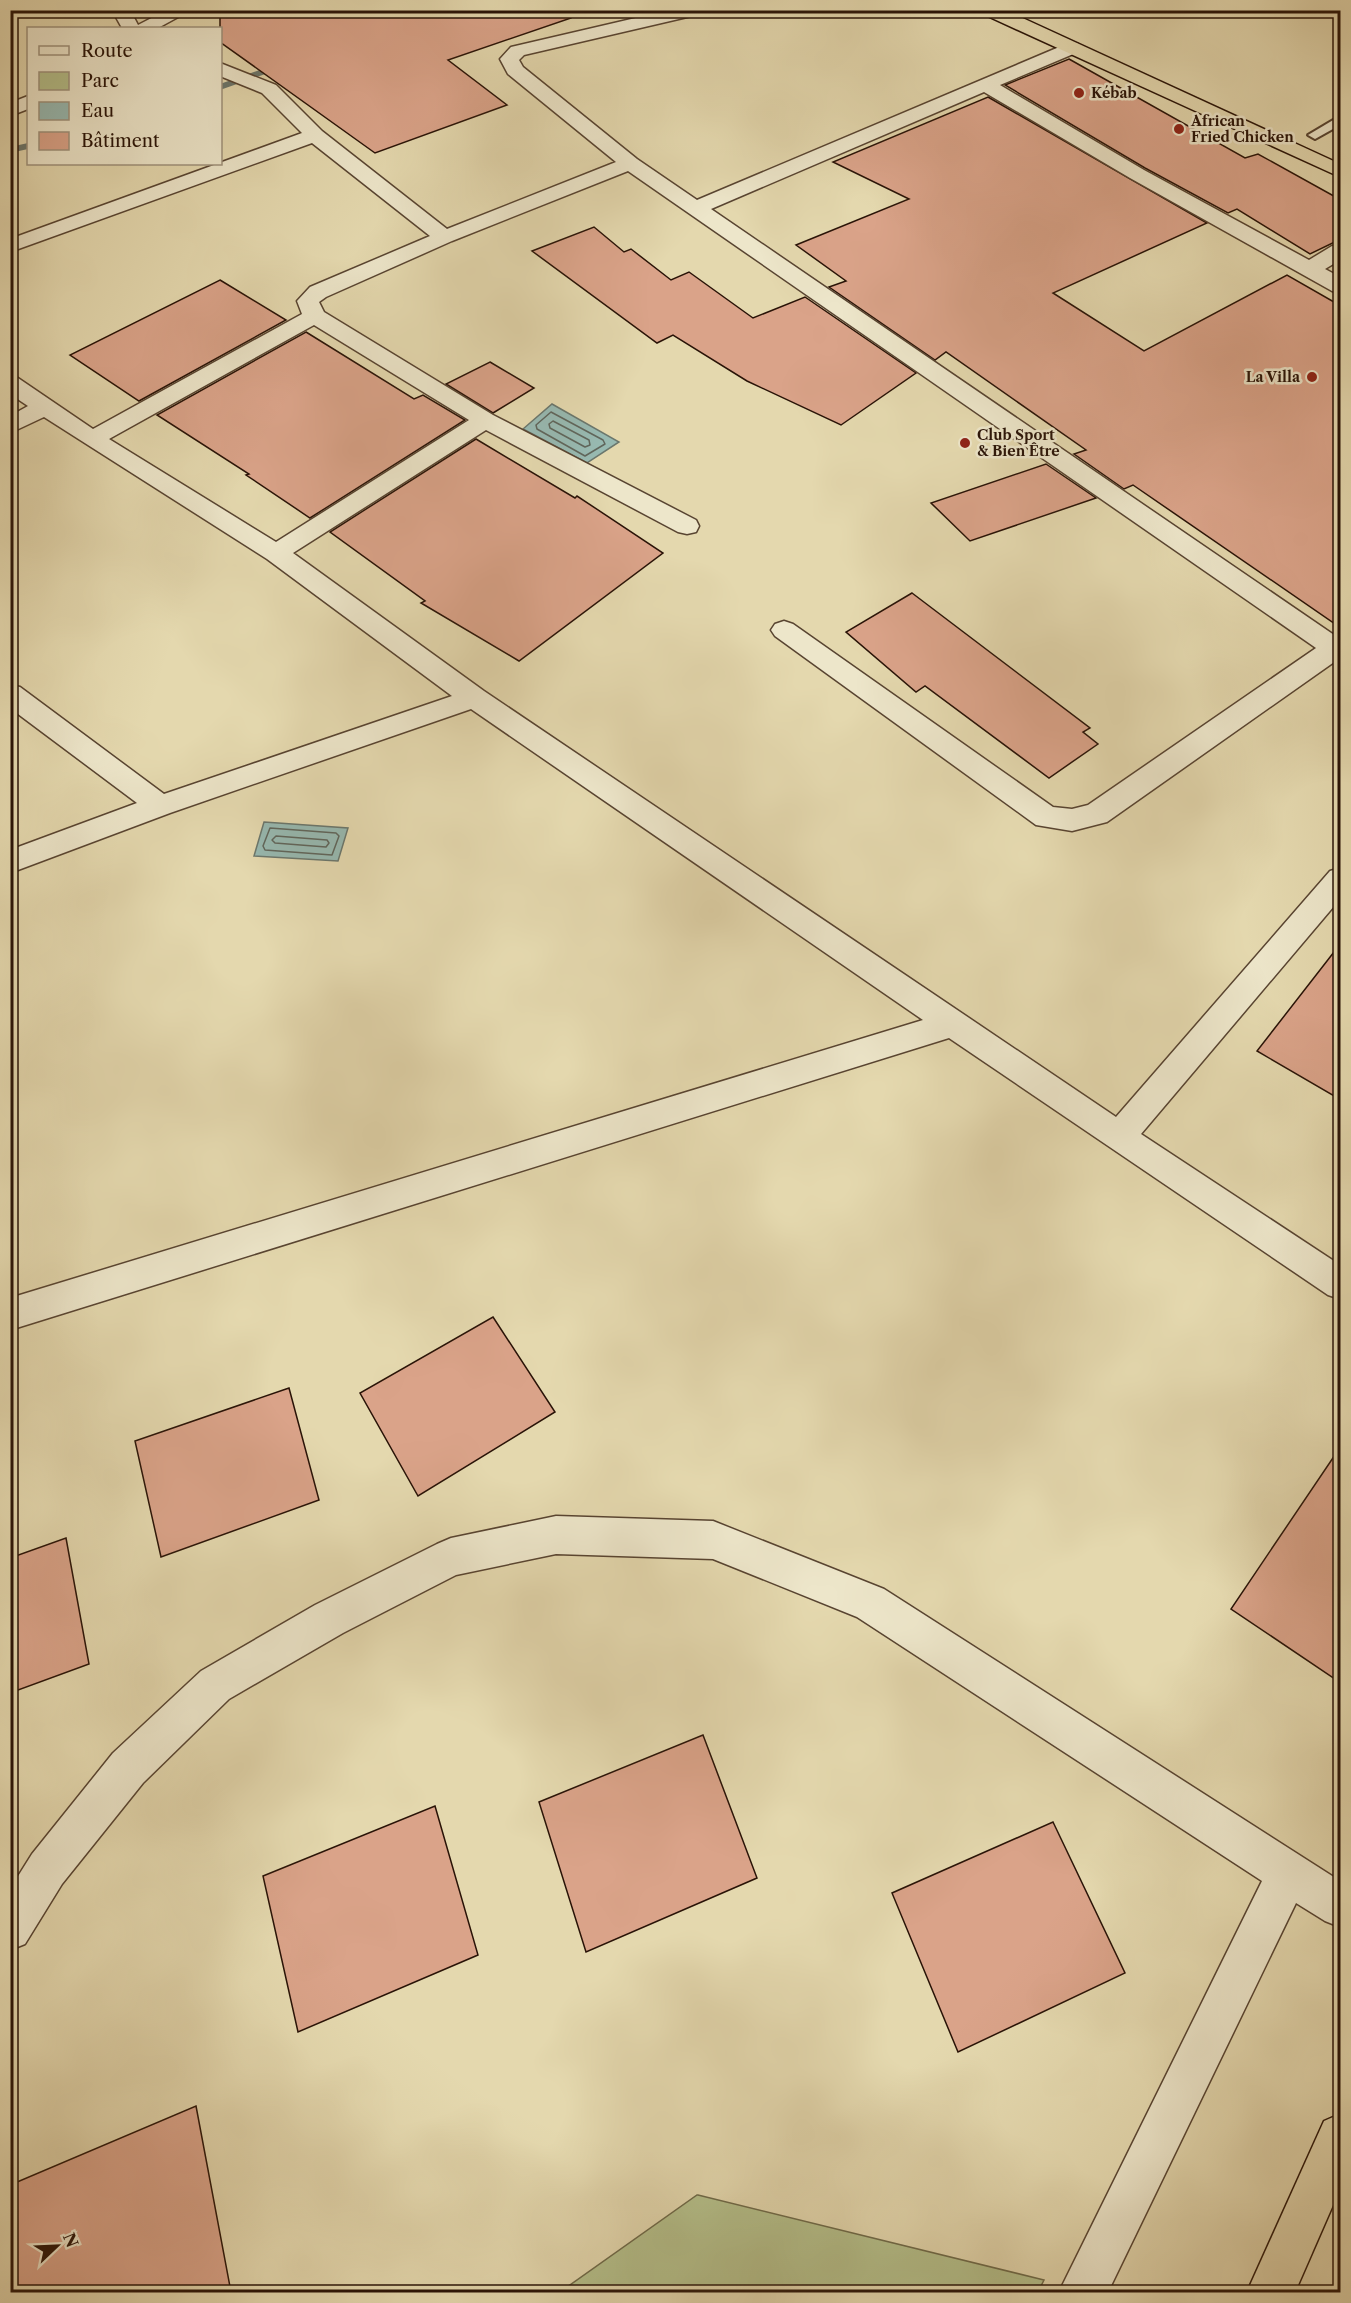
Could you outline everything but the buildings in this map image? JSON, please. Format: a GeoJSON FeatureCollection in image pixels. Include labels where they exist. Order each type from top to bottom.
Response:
{"type":"FeatureCollection","features":[{"type":"Feature","properties":{"kind":"highway"},"geometry":{"type":"LineString","coordinates":[[989,10],[1341,171]]}},
{"type":"Feature","properties":{"kind":"highway"},"geometry":{"type":"LineString","coordinates":[[1271,2292],[1341,2137]]}},
{"type":"Feature","properties":{"kind":"street"},"geometry":{"type":"LineString","coordinates":[[121,10],[130,27]]}},
{"type":"Feature","properties":{"kind":"street"},"geometry":{"type":"LineString","coordinates":[[153,27],[182,10]]}},
{"type":"Feature","properties":{"kind":"street"},"geometry":{"type":"LineString","coordinates":[[696,10],[518,51],[509,60],[515,70],[630,163],[1339,648],[1097,814],[1072,820],[1046,817],[784,630]]}},
{"type":"Feature","properties":{"kind":"street"},"geometry":{"type":"LineString","coordinates":[[695,208],[1071,48]]}},
{"type":"Feature","properties":{"kind":"street"},"geometry":{"type":"LineString","coordinates":[[222,70],[269,89],[315,135],[445,237]]}},
{"type":"Feature","properties":{"kind":"street"},"geometry":{"type":"LineString","coordinates":[[984,84],[1137,174],[1341,286]]}},
{"type":"Feature","properties":{"kind":"street"},"geometry":{"type":"LineString","coordinates":[[10,110],[27,102]]}},
{"type":"Feature","properties":{"kind":"street"},"geometry":{"type":"LineString","coordinates":[[10,246],[315,135]]}},
{"type":"Feature","properties":{"kind":"street"},"geometry":{"type":"LineString","coordinates":[[630,163],[445,237],[318,292],[308,301],[314,316],[485,420],[687,526]]}},
{"type":"Feature","properties":{"kind":"street"},"geometry":{"type":"LineString","coordinates":[[1310,269],[1341,251]]}},
{"type":"Feature","properties":{"kind":"street"},"geometry":{"type":"LineString","coordinates":[[92,439],[314,316]]}},
{"type":"Feature","properties":{"kind":"street"},"geometry":{"type":"LineString","coordinates":[[10,383],[92,439],[276,553],[474,698],[1119,1137],[1341,1284]]}},
{"type":"Feature","properties":{"kind":"street"},"geometry":{"type":"LineString","coordinates":[[10,426],[45,406]]}},
{"type":"Feature","properties":{"kind":"street"},"geometry":{"type":"LineString","coordinates":[[276,553],[485,420]]}},
{"type":"Feature","properties":{"kind":"street"},"geometry":{"type":"LineString","coordinates":[[10,694],[160,806]]}},
{"type":"Feature","properties":{"kind":"street"},"geometry":{"type":"LineString","coordinates":[[10,862],[160,806],[474,698]]}},
{"type":"Feature","properties":{"kind":"street"},"geometry":{"type":"LineString","coordinates":[[1119,1137],[1341,879]]}},
{"type":"Feature","properties":{"kind":"street"},"geometry":{"type":"LineString","coordinates":[[10,1314],[953,1024]]}},
{"type":"Feature","properties":{"kind":"street"},"geometry":{"type":"LineString","coordinates":[[10,1929],[47,1869],[128,1768],[215,1685],[328,1619],[450,1557],[556,1535],[713,1540],[870,1603],[1341,1905]]}},
{"type":"Feature","properties":{"kind":"street"},"geometry":{"type":"LineString","coordinates":[[1083,2292],[1289,1872]]}},
{"type":"Feature","properties":{"kind":"lane"},"geometry":{"type":"LineString","coordinates":[[1316,136],[1341,120]]}},
{"type":"Feature","properties":{"kind":"green space"},"geometry":{"type":"Polygon","coordinates":[[[697,2195],[1044,2280],[1038,2292],[560,2292],[697,2195]]]}},
{"type":"Feature","properties":{"kind":"water"},"geometry":{"type":"Polygon","coordinates":[[[552,404],[619,442],[587,463],[523,429],[552,404]]]}},
{"type":"Feature","properties":{"kind":"water"},"geometry":{"type":"Polygon","coordinates":[[[264,822],[348,828],[338,861],[254,856],[264,822]]]}},
{"type":"Feature","properties":{"kind":"waterway"},"geometry":{"type":"LineString","coordinates":[[222,86],[282,65]]}},
{"type":"Feature","properties":{"kind":"waterway"},"geometry":{"type":"LineString","coordinates":[[10,150],[27,146]]}},
{"type":"Feature","properties":{"kind":"place","name":"Kébab"},"geometry":{"type":"Point","coordinates":[1079,93]}},
{"type":"Feature","properties":{"kind":"place","name":"African Fried Chicken"},"geometry":{"type":"Point","coordinates":[1179,129]}},
{"type":"Feature","properties":{"kind":"place","name":"La Villa"},"geometry":{"type":"Point","coordinates":[1312,377]}},
{"type":"Feature","properties":{"kind":"place","name":"Club Sport & Bien Être"},"geometry":{"type":"Point","coordinates":[965,443]}}]}
